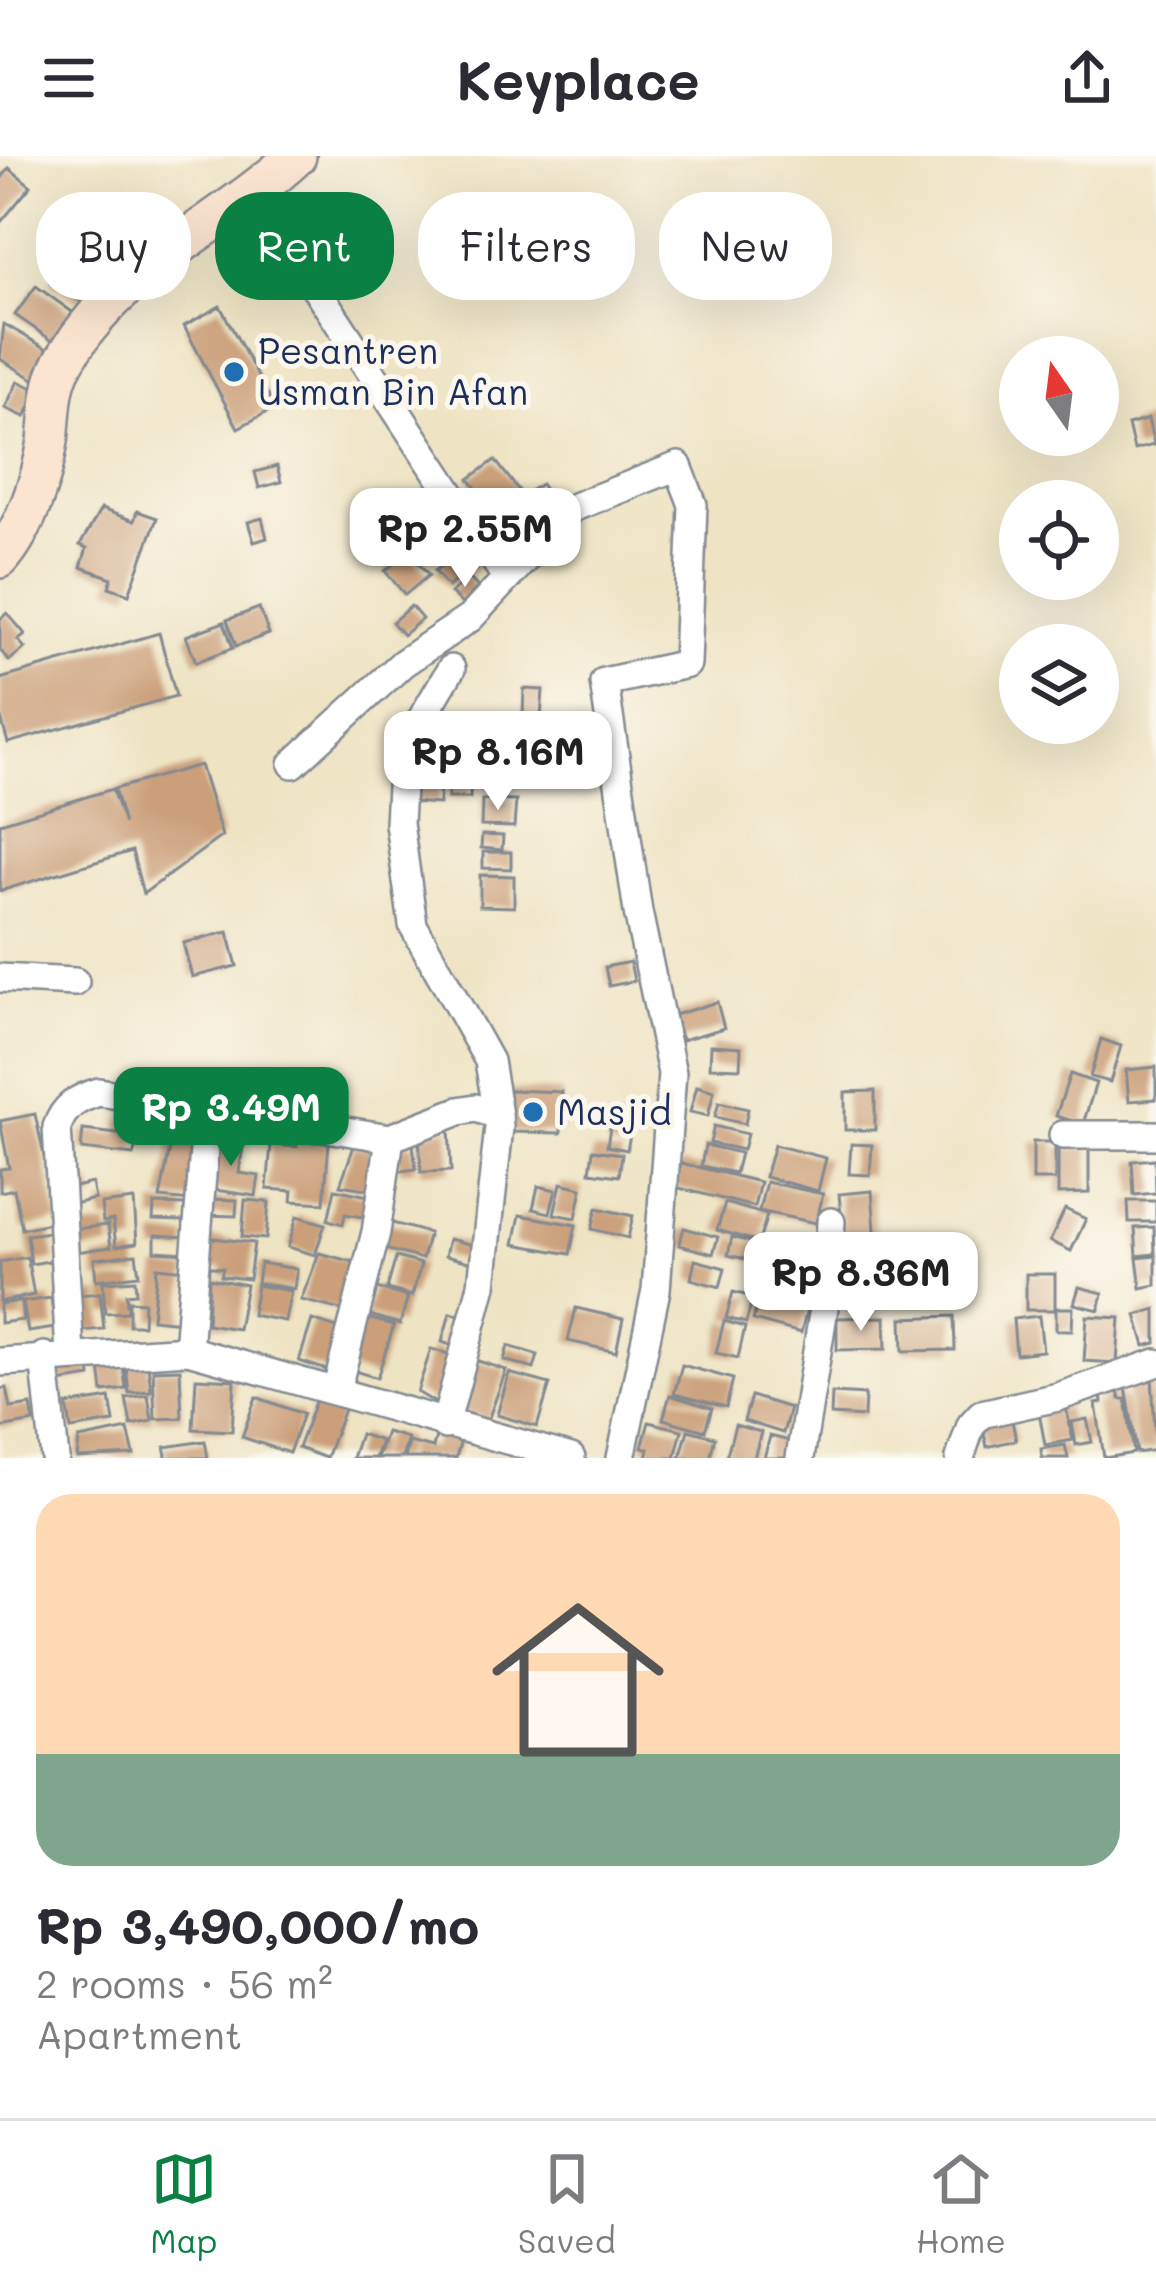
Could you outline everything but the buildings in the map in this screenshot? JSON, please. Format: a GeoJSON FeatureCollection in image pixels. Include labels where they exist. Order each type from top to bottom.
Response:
{"type":"FeatureCollection","features":[{"type":"Feature","properties":{"kind":"street"},"geometry":{"type":"LineString","coordinates":[[255,192],[296,156]]}},
{"type":"Feature","properties":{"kind":"street"},"geometry":{"type":"LineString","coordinates":[[0,558],[37,486],[59,371],[119,289],[215,221]]}},
{"type":"Feature","properties":{"kind":"street"},"geometry":{"type":"LineString","coordinates":[[324,300],[506,577]]}},
{"type":"Feature","properties":{"kind":"street"},"geometry":{"type":"LineString","coordinates":[[293,764],[403,663],[470,618],[572,508],[678,466],[693,505],[687,664],[604,682],[638,912],[672,1073],[656,1290],[621,1458]]}},
{"type":"Feature","properties":{"kind":"street"},"geometry":{"type":"LineString","coordinates":[[445,1425],[482,1285],[498,1115],[489,1061],[413,925],[399,823],[403,752],[451,669]]}},
{"type":"Feature","properties":{"kind":"street"},"geometry":{"type":"LineString","coordinates":[[0,978],[75,982]]}},
{"type":"Feature","properties":{"kind":"street"},"geometry":{"type":"LineString","coordinates":[[56,1458],[57,1127],[62,1114],[82,1097],[99,1092],[390,1138],[476,1108],[498,1115]]}},
{"type":"Feature","properties":{"kind":"street"},"geometry":{"type":"LineString","coordinates":[[188,1350],[207,1112]]}},
{"type":"Feature","properties":{"kind":"street"},"geometry":{"type":"LineString","coordinates":[[1063,1135],[1156,1135]]}},
{"type":"Feature","properties":{"kind":"street"},"geometry":{"type":"LineString","coordinates":[[337,1388],[376,1232],[390,1138]]}},
{"type":"Feature","properties":{"kind":"street"},"geometry":{"type":"LineString","coordinates":[[800,1458],[827,1289],[831,1222]]}},
{"type":"Feature","properties":{"kind":"street"},"geometry":{"type":"LineString","coordinates":[[0,1362],[188,1350],[337,1388],[445,1425],[571,1458]]}},
{"type":"Feature","properties":{"kind":"street"},"geometry":{"type":"LineString","coordinates":[[960,1458],[971,1425],[981,1414],[1058,1397],[1156,1364]]}},
{"type":"Feature","properties":{"kind":"place","name":"Pesantren Usman Bin Afan"},"geometry":{"type":"Point","coordinates":[234,372]}},
{"type":"Feature","properties":{"kind":"place","name":"Masjid"},"geometry":{"type":"Point","coordinates":[533,1112]}}]}
